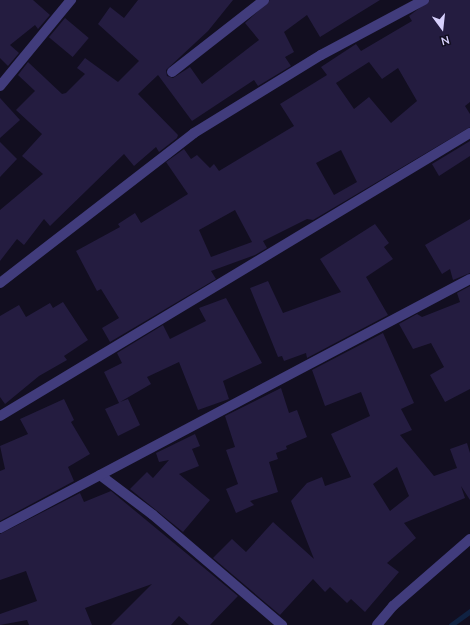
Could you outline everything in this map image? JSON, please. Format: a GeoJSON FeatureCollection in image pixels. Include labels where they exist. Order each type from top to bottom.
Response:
{"type":"FeatureCollection","features":[{"type":"Feature","properties":{"kind":"street"},"geometry":{"type":"LineString","coordinates":[[0,86],[71,0]]}},
{"type":"Feature","properties":{"kind":"street"},"geometry":{"type":"LineString","coordinates":[[172,72],[264,0]]}},
{"type":"Feature","properties":{"kind":"street"},"geometry":{"type":"LineString","coordinates":[[0,283],[194,133],[321,55],[424,0]]}},
{"type":"Feature","properties":{"kind":"street"},"geometry":{"type":"LineString","coordinates":[[0,416],[470,133]]}},
{"type":"Feature","properties":{"kind":"street"},"geometry":{"type":"LineString","coordinates":[[0,528],[470,279]]}},
{"type":"Feature","properties":{"kind":"street"},"geometry":{"type":"LineString","coordinates":[[100,475],[153,515],[282,625]]}},
{"type":"Feature","properties":{"kind":"street"},"geometry":{"type":"LineString","coordinates":[[377,625],[393,606],[470,539]]}},
{"type":"Feature","properties":{"kind":"building"},"geometry":{"type":"Polygon","coordinates":[[[0,0],[33,0],[50,15],[38,29],[35,25],[10,45],[19,53],[8,66],[0,58],[0,0]]]}},
{"type":"Feature","properties":{"kind":"building"},"geometry":{"type":"Polygon","coordinates":[[[138,0],[233,0],[208,31],[166,70],[167,76],[173,78],[190,67],[202,84],[259,40],[245,23],[270,0],[380,0],[320,37],[307,15],[284,32],[294,52],[285,57],[291,66],[258,86],[254,80],[192,121],[158,75],[138,94],[178,135],[177,138],[159,152],[156,147],[134,166],[124,154],[50,226],[44,219],[24,245],[17,239],[0,261],[0,210],[43,174],[22,156],[42,134],[16,110],[35,91],[18,75],[28,62],[62,94],[66,93],[85,74],[77,68],[85,58],[118,82],[139,61],[98,24],[110,7],[124,18],[138,0]]]}},
{"type":"Feature","properties":{"kind":"building"},"geometry":{"type":"Polygon","coordinates":[[[430,0],[470,0],[470,102],[465,106],[470,114],[470,127],[313,220],[307,219],[263,241],[267,248],[255,255],[211,271],[216,279],[110,342],[102,328],[119,318],[101,289],[97,291],[76,251],[120,227],[118,224],[135,213],[141,223],[188,194],[166,162],[184,149],[191,159],[197,155],[210,168],[214,164],[219,171],[294,126],[280,104],[327,75],[321,67],[356,44],[361,51],[412,21],[409,16],[430,0]],[[369,62],[336,83],[354,109],[369,97],[391,123],[417,101],[398,68],[382,79],[369,62]],[[341,150],[316,163],[334,195],[357,182],[341,150]],[[235,210],[199,230],[211,257],[252,242],[235,210]]]}},
{"type":"Feature","properties":{"kind":"building"},"geometry":{"type":"Polygon","coordinates":[[[65,18],[89,38],[73,57],[49,37],[65,18]]]}},
{"type":"Feature","properties":{"kind":"building"},"geometry":{"type":"Polygon","coordinates":[[[0,98],[20,120],[0,138],[0,98]]]}},
{"type":"Feature","properties":{"kind":"building"},"geometry":{"type":"Polygon","coordinates":[[[470,141],[470,156],[439,176],[432,164],[470,141]]]}},
{"type":"Feature","properties":{"kind":"building"},"geometry":{"type":"Polygon","coordinates":[[[0,142],[17,159],[0,177],[0,142]]]}},
{"type":"Feature","properties":{"kind":"building"},"geometry":{"type":"Polygon","coordinates":[[[470,219],[470,273],[453,280],[450,269],[442,274],[425,245],[470,219]]]}},
{"type":"Feature","properties":{"kind":"building"},"geometry":{"type":"Polygon","coordinates":[[[375,224],[389,243],[384,247],[393,259],[366,277],[388,315],[307,358],[306,353],[284,361],[282,356],[278,357],[250,288],[268,281],[283,313],[341,292],[320,259],[375,224]]]}},
{"type":"Feature","properties":{"kind":"building"},"geometry":{"type":"Polygon","coordinates":[[[470,286],[470,389],[445,402],[430,375],[444,367],[431,343],[413,349],[399,324],[417,314],[422,317],[460,302],[457,293],[470,286]]]}},
{"type":"Feature","properties":{"kind":"building"},"geometry":{"type":"Polygon","coordinates":[[[226,298],[262,363],[223,381],[229,399],[198,410],[179,362],[147,377],[151,384],[120,402],[128,399],[140,425],[118,436],[105,409],[119,403],[104,372],[122,363],[117,353],[163,325],[170,339],[206,321],[199,308],[226,298]]]}},
{"type":"Feature","properties":{"kind":"building"},"geometry":{"type":"Polygon","coordinates":[[[63,302],[88,340],[64,356],[67,360],[39,376],[5,404],[0,397],[0,316],[19,305],[26,317],[50,303],[53,308],[63,302]]]}},
{"type":"Feature","properties":{"kind":"building"},"geometry":{"type":"Polygon","coordinates":[[[383,333],[414,403],[401,409],[412,430],[400,435],[434,476],[457,468],[450,449],[467,443],[470,453],[470,500],[461,486],[465,498],[404,523],[416,538],[387,563],[399,572],[365,612],[351,599],[347,603],[330,587],[325,592],[313,579],[280,615],[213,558],[232,539],[246,552],[273,522],[314,559],[291,501],[307,483],[322,477],[325,486],[351,477],[331,434],[370,416],[361,392],[325,406],[312,370],[383,333]],[[397,467],[373,484],[390,511],[409,496],[397,467]]]}},
{"type":"Feature","properties":{"kind":"building"},"geometry":{"type":"Polygon","coordinates":[[[281,388],[289,413],[297,410],[307,437],[286,446],[287,449],[276,453],[278,459],[269,462],[278,492],[250,501],[254,505],[236,513],[226,489],[238,484],[226,450],[235,447],[225,416],[281,388]]]}},
{"type":"Feature","properties":{"kind":"building"},"geometry":{"type":"Polygon","coordinates":[[[64,399],[74,420],[71,422],[90,454],[68,467],[74,481],[0,521],[0,471],[5,469],[0,446],[28,434],[20,419],[64,399]]]}},
{"type":"Feature","properties":{"kind":"building"},"geometry":{"type":"Polygon","coordinates":[[[195,434],[200,446],[192,449],[199,466],[179,474],[210,500],[183,532],[130,489],[147,472],[153,478],[169,460],[159,462],[156,453],[195,434]]]}},
{"type":"Feature","properties":{"kind":"building"},"geometry":{"type":"Polygon","coordinates":[[[111,491],[238,596],[210,625],[189,625],[179,616],[171,625],[111,625],[152,584],[85,608],[92,625],[29,625],[27,620],[0,625],[0,614],[37,601],[26,571],[0,580],[0,534],[80,493],[84,502],[111,491]]]}},
{"type":"Feature","properties":{"kind":"waterway"},"geometry":{"type":"LineString","coordinates":[[451,625],[470,611]]}}]}
